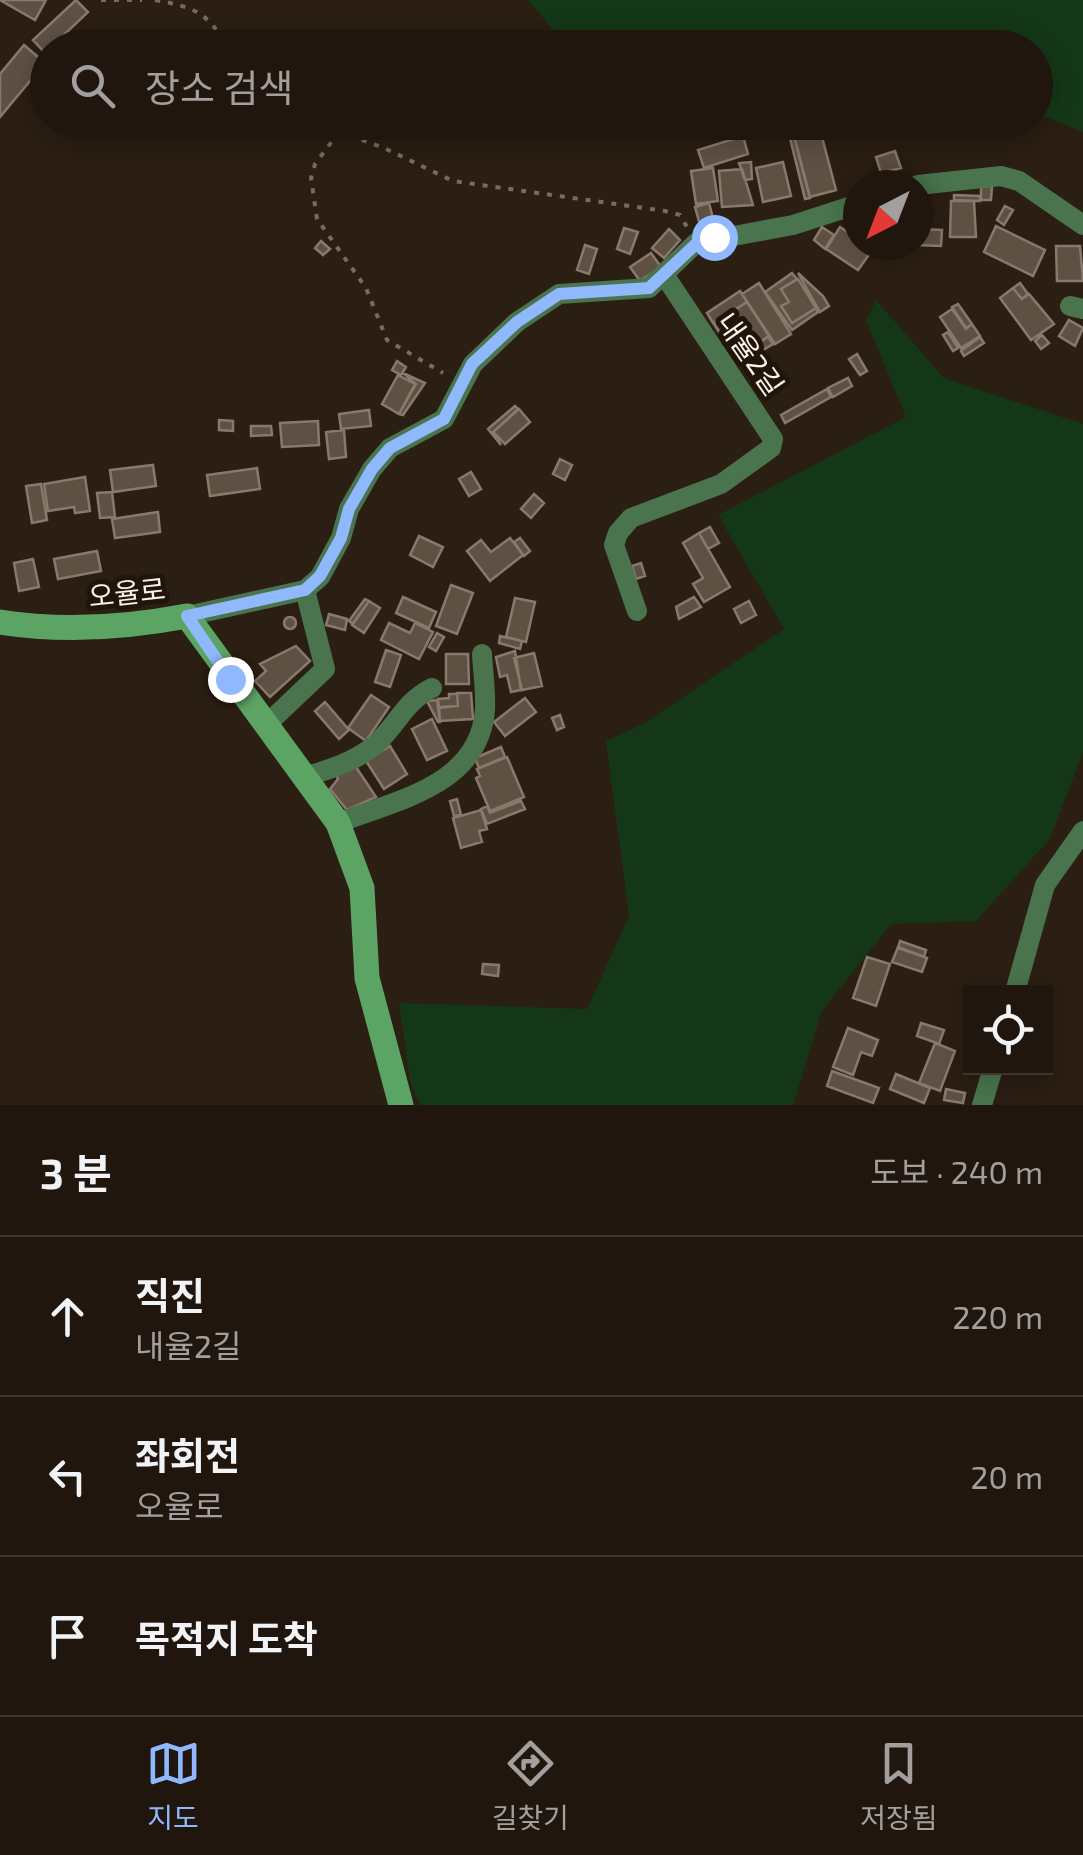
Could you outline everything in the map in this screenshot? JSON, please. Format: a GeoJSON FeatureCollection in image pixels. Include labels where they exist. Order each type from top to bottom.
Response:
{"type":"FeatureCollection","features":[{"type":"Feature","properties":{"kind":"street"},"geometry":{"type":"LineString","coordinates":[[933,183],[1000,176],[1018,181],[1083,225]]}},
{"type":"Feature","properties":{"kind":"street"},"geometry":{"type":"LineString","coordinates":[[187,616],[305,590],[332,558],[349,509],[372,469],[390,448],[444,419],[462,382],[487,346],[559,294],[622,293],[649,288],[696,244],[793,225],[843,209]]}},
{"type":"Feature","properties":{"kind":"street","name":"내율2길"},"geometry":{"type":"LineString","coordinates":[[637,610],[614,545],[618,532],[631,518],[721,484],[771,448],[772,439],[665,276]]}},
{"type":"Feature","properties":{"kind":"street"},"geometry":{"type":"LineString","coordinates":[[266,725],[325,669],[305,590]]}},
{"type":"Feature","properties":{"kind":"street","name":"오율로"},"geometry":{"type":"LineString","coordinates":[[0,622],[60,629],[146,624],[187,616],[338,823],[362,888],[368,978],[401,1105]]}},
{"type":"Feature","properties":{"kind":"street"},"geometry":{"type":"LineString","coordinates":[[338,823],[429,789],[450,776],[466,758],[480,736],[485,709],[482,654]]}},
{"type":"Feature","properties":{"kind":"street"},"geometry":{"type":"LineString","coordinates":[[304,777],[352,760],[376,744],[414,697],[432,688]]}},
{"type":"Feature","properties":{"kind":"street"},"geometry":{"type":"LineString","coordinates":[[1017,985],[1045,885],[1083,831]]}},
{"type":"Feature","properties":{"kind":"street"},"geometry":{"type":"LineString","coordinates":[[982,1105],[991,1075]]}},
{"type":"Feature","properties":{"kind":"path"},"geometry":{"type":"LineString","coordinates":[[101,0],[142,0]]}},
{"type":"Feature","properties":{"kind":"path"},"geometry":{"type":"LineString","coordinates":[[155,0],[199,11],[217,30]]}},
{"type":"Feature","properties":{"kind":"path"},"geometry":{"type":"LineString","coordinates":[[333,140],[315,164],[311,178],[317,220],[366,288],[387,340],[462,382]]}},
{"type":"Feature","properties":{"kind":"path"},"geometry":{"type":"LineString","coordinates":[[358,140],[453,181],[665,211],[680,216],[696,244]]}},
{"type":"Feature","properties":{"kind":"green space"},"geometry":{"type":"Polygon","coordinates":[[[528,0],[1083,0],[1083,132],[1053,120],[1053,30],[554,30],[528,0]]]}},
{"type":"Feature","properties":{"kind":"green space"},"geometry":{"type":"Polygon","coordinates":[[[876,300],[944,378],[1083,424],[1083,752],[1050,839],[976,921],[891,924],[822,1011],[793,1105],[420,1105],[410,1080],[399,1003],[587,1009],[629,916],[606,741],[643,724],[784,629],[718,515],[906,417],[866,320],[876,300]]]}},
{"type":"Feature","properties":{"kind":"building"},"geometry":{"type":"Polygon","coordinates":[[[0,0],[46,0],[35,20],[0,0]]]}},
{"type":"Feature","properties":{"kind":"building"},"geometry":{"type":"Polygon","coordinates":[[[76,0],[88,12],[69,30],[44,30],[76,0]]]}},
{"type":"Feature","properties":{"kind":"building"},"geometry":{"type":"Polygon","coordinates":[[[24,45],[30,50],[30,81],[0,117],[0,74],[24,45]]]}},
{"type":"Feature","properties":{"kind":"building"},"geometry":{"type":"Polygon","coordinates":[[[744,140],[748,154],[704,168],[698,150],[744,140]]]}},
{"type":"Feature","properties":{"kind":"building"},"geometry":{"type":"Polygon","coordinates":[[[790,140],[795,140],[810,198],[805,199],[790,140]]]}},
{"type":"Feature","properties":{"kind":"building"},"geometry":{"type":"Polygon","coordinates":[[[795,140],[823,140],[836,190],[810,197],[795,140]]]}},
{"type":"Feature","properties":{"kind":"building"},"geometry":{"type":"Polygon","coordinates":[[[895,151],[901,168],[880,170],[876,157],[895,151]]]}},
{"type":"Feature","properties":{"kind":"building"},"geometry":{"type":"Polygon","coordinates":[[[751,162],[752,179],[745,180],[739,163],[751,162]]]}},
{"type":"Feature","properties":{"kind":"building"},"geometry":{"type":"Polygon","coordinates":[[[783,162],[791,196],[763,202],[756,168],[783,162]]]}},
{"type":"Feature","properties":{"kind":"building"},"geometry":{"type":"Polygon","coordinates":[[[713,168],[718,201],[696,204],[691,171],[713,168]]]}},
{"type":"Feature","properties":{"kind":"building"},"geometry":{"type":"Polygon","coordinates":[[[742,169],[753,205],[722,207],[719,171],[742,169]]]}},
{"type":"Feature","properties":{"kind":"building"},"geometry":{"type":"Polygon","coordinates":[[[992,186],[991,200],[981,200],[981,187],[992,186]]]}},
{"type":"Feature","properties":{"kind":"building"},"geometry":{"type":"Polygon","coordinates":[[[954,195],[980,196],[980,201],[954,200],[954,195]]]}},
{"type":"Feature","properties":{"kind":"building"},"geometry":{"type":"Polygon","coordinates":[[[951,201],[974,201],[976,237],[950,237],[951,201]]]}},
{"type":"Feature","properties":{"kind":"building"},"geometry":{"type":"Polygon","coordinates":[[[709,203],[714,222],[700,225],[695,207],[709,203]]]}},
{"type":"Feature","properties":{"kind":"building"},"geometry":{"type":"Polygon","coordinates":[[[1005,206],[1013,210],[1004,225],[997,220],[1005,206]]]}},
{"type":"Feature","properties":{"kind":"building"},"geometry":{"type":"Polygon","coordinates":[[[996,226],[1045,250],[1033,276],[984,252],[996,226]]]}},
{"type":"Feature","properties":{"kind":"building"},"geometry":{"type":"Polygon","coordinates":[[[822,227],[834,235],[825,249],[814,240],[822,227]]]}},
{"type":"Feature","properties":{"kind":"building"},"geometry":{"type":"Polygon","coordinates":[[[840,227],[843,260],[865,260],[858,270],[826,249],[840,227]]]}},
{"type":"Feature","properties":{"kind":"building"},"geometry":{"type":"Polygon","coordinates":[[[624,228],[638,232],[630,254],[617,249],[624,228]]]}},
{"type":"Feature","properties":{"kind":"building"},"geometry":{"type":"Polygon","coordinates":[[[669,229],[680,240],[664,258],[652,248],[669,229]]]}},
{"type":"Feature","properties":{"kind":"building"},"geometry":{"type":"Polygon","coordinates":[[[933,230],[942,230],[941,246],[933,246],[933,230]]]}},
{"type":"Feature","properties":{"kind":"building"},"geometry":{"type":"Polygon","coordinates":[[[321,241],[330,249],[323,255],[315,248],[321,241]]]}},
{"type":"Feature","properties":{"kind":"building"},"geometry":{"type":"Polygon","coordinates":[[[585,245],[597,249],[589,274],[577,270],[585,245]]]}},
{"type":"Feature","properties":{"kind":"building"},"geometry":{"type":"Polygon","coordinates":[[[1056,246],[1080,246],[1083,281],[1057,281],[1056,246]]]}},
{"type":"Feature","properties":{"kind":"building"},"geometry":{"type":"Polygon","coordinates":[[[651,253],[661,267],[640,281],[630,267],[651,253]]]}},
{"type":"Feature","properties":{"kind":"building"},"geometry":{"type":"Polygon","coordinates":[[[792,273],[797,279],[781,289],[789,302],[781,306],[792,323],[816,308],[818,312],[792,330],[765,292],[792,273]]]}},
{"type":"Feature","properties":{"kind":"building"},"geometry":{"type":"Polygon","coordinates":[[[798,273],[823,296],[829,306],[820,312],[798,273]]]}},
{"type":"Feature","properties":{"kind":"building"},"geometry":{"type":"Polygon","coordinates":[[[798,279],[816,308],[792,323],[781,306],[789,302],[781,289],[798,279]]]}},
{"type":"Feature","properties":{"kind":"building"},"geometry":{"type":"Polygon","coordinates":[[[759,283],[791,334],[775,344],[742,294],[759,283]]]}},
{"type":"Feature","properties":{"kind":"building"},"geometry":{"type":"Polygon","coordinates":[[[1020,283],[1028,294],[1022,299],[1013,288],[1020,283]]]}},
{"type":"Feature","properties":{"kind":"building"},"geometry":{"type":"Polygon","coordinates":[[[1013,288],[1022,299],[1029,294],[1054,324],[1031,340],[1000,298],[1013,288]]]}},
{"type":"Feature","properties":{"kind":"building"},"geometry":{"type":"Polygon","coordinates":[[[740,291],[747,302],[713,323],[707,313],[740,291]]]}},
{"type":"Feature","properties":{"kind":"building"},"geometry":{"type":"Polygon","coordinates":[[[747,302],[769,336],[735,358],[714,324],[747,302]]]}},
{"type":"Feature","properties":{"kind":"building"},"geometry":{"type":"Polygon","coordinates":[[[958,304],[972,324],[966,328],[952,307],[958,304]]]}},
{"type":"Feature","properties":{"kind":"building"},"geometry":{"type":"Polygon","coordinates":[[[952,309],[966,329],[972,324],[980,336],[961,348],[940,317],[952,309]]]}},
{"type":"Feature","properties":{"kind":"building"},"geometry":{"type":"Polygon","coordinates":[[[1069,320],[1083,328],[1075,346],[1059,336],[1069,320]]]}},
{"type":"Feature","properties":{"kind":"building"},"geometry":{"type":"Polygon","coordinates":[[[948,332],[958,348],[953,351],[943,335],[948,332]]]}},
{"type":"Feature","properties":{"kind":"building"},"geometry":{"type":"Polygon","coordinates":[[[1042,335],[1049,343],[1041,349],[1035,341],[1042,335]]]}},
{"type":"Feature","properties":{"kind":"building"},"geometry":{"type":"Polygon","coordinates":[[[768,337],[773,344],[763,350],[759,343],[768,337]]]}},
{"type":"Feature","properties":{"kind":"building"},"geometry":{"type":"Polygon","coordinates":[[[980,337],[984,343],[964,356],[961,351],[980,337]]]}},
{"type":"Feature","properties":{"kind":"building"},"geometry":{"type":"Polygon","coordinates":[[[857,354],[867,371],[860,375],[849,359],[857,354]]]}},
{"type":"Feature","properties":{"kind":"building"},"geometry":{"type":"Polygon","coordinates":[[[397,361],[406,367],[401,375],[392,370],[397,361]]]}},
{"type":"Feature","properties":{"kind":"building"},"geometry":{"type":"Polygon","coordinates":[[[403,373],[425,383],[403,415],[399,414],[416,384],[403,373]]]}},
{"type":"Feature","properties":{"kind":"building"},"geometry":{"type":"Polygon","coordinates":[[[398,375],[415,384],[399,414],[382,404],[398,375]]]}},
{"type":"Feature","properties":{"kind":"building"},"geometry":{"type":"Polygon","coordinates":[[[848,378],[852,386],[833,397],[828,388],[848,378]]]}},
{"type":"Feature","properties":{"kind":"building"},"geometry":{"type":"Polygon","coordinates":[[[827,389],[831,397],[785,423],[781,415],[827,389]]]}},
{"type":"Feature","properties":{"kind":"building"},"geometry":{"type":"Polygon","coordinates":[[[515,406],[518,409],[493,432],[501,445],[488,429],[515,406]]]}},
{"type":"Feature","properties":{"kind":"building"},"geometry":{"type":"Polygon","coordinates":[[[519,409],[530,422],[505,444],[493,432],[519,409]]]}},
{"type":"Feature","properties":{"kind":"building"},"geometry":{"type":"Polygon","coordinates":[[[369,410],[371,426],[341,429],[339,414],[369,410]]]}},
{"type":"Feature","properties":{"kind":"building"},"geometry":{"type":"Polygon","coordinates":[[[219,420],[233,421],[233,431],[219,430],[219,420]]]}},
{"type":"Feature","properties":{"kind":"building"},"geometry":{"type":"Polygon","coordinates":[[[318,421],[319,445],[282,447],[280,423],[318,421]]]}},
{"type":"Feature","properties":{"kind":"building"},"geometry":{"type":"Polygon","coordinates":[[[251,426],[271,426],[272,435],[251,436],[251,426]]]}},
{"type":"Feature","properties":{"kind":"building"},"geometry":{"type":"Polygon","coordinates":[[[344,430],[346,457],[329,459],[326,432],[344,430]]]}},
{"type":"Feature","properties":{"kind":"building"},"geometry":{"type":"Polygon","coordinates":[[[560,459],[572,465],[565,480],[553,474],[560,459]]]}},
{"type":"Feature","properties":{"kind":"building"},"geometry":{"type":"Polygon","coordinates":[[[153,465],[156,486],[113,492],[110,470],[153,465]]]}},
{"type":"Feature","properties":{"kind":"building"},"geometry":{"type":"Polygon","coordinates":[[[257,468],[260,489],[210,496],[207,475],[257,468]]]}},
{"type":"Feature","properties":{"kind":"building"},"geometry":{"type":"Polygon","coordinates":[[[471,472],[481,489],[469,496],[459,479],[471,472]]]}},
{"type":"Feature","properties":{"kind":"building"},"geometry":{"type":"Polygon","coordinates":[[[85,477],[90,511],[75,513],[74,507],[48,511],[44,484],[85,477]]]}},
{"type":"Feature","properties":{"kind":"building"},"geometry":{"type":"Polygon","coordinates":[[[41,484],[47,520],[32,523],[26,486],[41,484]]]}},
{"type":"Feature","properties":{"kind":"building"},"geometry":{"type":"Polygon","coordinates":[[[112,492],[115,517],[100,518],[97,493],[112,492]]]}},
{"type":"Feature","properties":{"kind":"building"},"geometry":{"type":"Polygon","coordinates":[[[534,494],[544,503],[531,518],[521,509],[534,494]]]}},
{"type":"Feature","properties":{"kind":"building"},"geometry":{"type":"Polygon","coordinates":[[[158,512],[160,532],[115,538],[112,519],[158,512]]]}},
{"type":"Feature","properties":{"kind":"building"},"geometry":{"type":"Polygon","coordinates":[[[710,527],[719,543],[708,549],[699,533],[710,527]]]}},
{"type":"Feature","properties":{"kind":"building"},"geometry":{"type":"Polygon","coordinates":[[[699,533],[730,587],[704,602],[693,584],[703,578],[683,543],[699,533]]]}},
{"type":"Feature","properties":{"kind":"building"},"geometry":{"type":"Polygon","coordinates":[[[419,536],[443,547],[433,567],[410,555],[419,536]]]}},
{"type":"Feature","properties":{"kind":"building"},"geometry":{"type":"Polygon","coordinates":[[[510,538],[523,555],[490,581],[467,551],[481,540],[491,552],[510,538]]]}},
{"type":"Feature","properties":{"kind":"building"},"geometry":{"type":"Polygon","coordinates":[[[520,538],[530,551],[524,556],[514,542],[520,538]]]}},
{"type":"Feature","properties":{"kind":"building"},"geometry":{"type":"Polygon","coordinates":[[[97,551],[101,571],[58,579],[54,559],[97,551]]]}},
{"type":"Feature","properties":{"kind":"building"},"geometry":{"type":"Polygon","coordinates":[[[33,559],[39,587],[19,591],[14,563],[33,559]]]}},
{"type":"Feature","properties":{"kind":"building"},"geometry":{"type":"Polygon","coordinates":[[[641,563],[645,576],[636,579],[632,566],[641,563]]]}},
{"type":"Feature","properties":{"kind":"building"},"geometry":{"type":"Polygon","coordinates":[[[451,585],[473,593],[457,634],[436,626],[451,585]]]}},
{"type":"Feature","properties":{"kind":"building"},"geometry":{"type":"Polygon","coordinates":[[[403,597],[436,612],[429,628],[396,613],[403,597]]]}},
{"type":"Feature","properties":{"kind":"building"},"geometry":{"type":"Polygon","coordinates":[[[694,597],[701,607],[679,619],[676,607],[694,597]]]}},
{"type":"Feature","properties":{"kind":"building"},"geometry":{"type":"Polygon","coordinates":[[[515,598],[535,602],[526,642],[506,637],[515,598]]]}},
{"type":"Feature","properties":{"kind":"building"},"geometry":{"type":"Polygon","coordinates":[[[365,599],[369,601],[353,624],[349,621],[365,599]]]}},
{"type":"Feature","properties":{"kind":"building"},"geometry":{"type":"Polygon","coordinates":[[[369,601],[380,608],[364,633],[352,625],[369,601]]]}},
{"type":"Feature","properties":{"kind":"building"},"geometry":{"type":"Polygon","coordinates":[[[749,601],[756,615],[741,623],[734,609],[749,601]]]}},
{"type":"Feature","properties":{"kind":"building"},"geometry":{"type":"Polygon","coordinates":[[[329,614],[347,619],[345,630],[326,625],[329,614]]]}},
{"type":"Feature","properties":{"kind":"building"},"geometry":{"type":"Polygon","coordinates":[[[285,618],[295,618],[295,628],[285,628],[285,618]]]}},
{"type":"Feature","properties":{"kind":"building"},"geometry":{"type":"Polygon","coordinates":[[[389,623],[410,633],[415,623],[433,632],[419,659],[381,640],[389,623]]]}},
{"type":"Feature","properties":{"kind":"building"},"geometry":{"type":"Polygon","coordinates":[[[437,633],[444,637],[436,651],[429,647],[437,633]]]}},
{"type":"Feature","properties":{"kind":"building"},"geometry":{"type":"Polygon","coordinates":[[[500,636],[522,641],[520,649],[499,643],[500,636]]]}},
{"type":"Feature","properties":{"kind":"building"},"geometry":{"type":"Polygon","coordinates":[[[296,646],[310,661],[270,697],[255,681],[266,671],[260,664],[296,646]]]}},
{"type":"Feature","properties":{"kind":"building"},"geometry":{"type":"Polygon","coordinates":[[[386,650],[401,655],[390,687],[375,682],[386,650]]]}},
{"type":"Feature","properties":{"kind":"building"},"geometry":{"type":"Polygon","coordinates":[[[515,651],[521,690],[511,692],[507,675],[500,677],[496,657],[515,651]]]}},
{"type":"Feature","properties":{"kind":"building"},"geometry":{"type":"Polygon","coordinates":[[[534,653],[542,686],[522,690],[514,658],[534,653]]]}},
{"type":"Feature","properties":{"kind":"building"},"geometry":{"type":"Polygon","coordinates":[[[446,654],[468,654],[469,684],[446,684],[446,654]]]}},
{"type":"Feature","properties":{"kind":"building"},"geometry":{"type":"Polygon","coordinates":[[[457,693],[471,693],[473,719],[440,721],[439,708],[458,706],[457,693]]]}},
{"type":"Feature","properties":{"kind":"building"},"geometry":{"type":"Polygon","coordinates":[[[449,694],[457,694],[458,706],[439,707],[438,699],[449,698],[449,694]]]}},
{"type":"Feature","properties":{"kind":"building"},"geometry":{"type":"Polygon","coordinates":[[[371,695],[389,707],[366,741],[348,728],[371,695]]]}},
{"type":"Feature","properties":{"kind":"building"},"geometry":{"type":"Polygon","coordinates":[[[525,698],[536,712],[505,736],[494,722],[525,698]]]}},
{"type":"Feature","properties":{"kind":"building"},"geometry":{"type":"Polygon","coordinates":[[[437,700],[440,722],[427,701],[437,700]]]}},
{"type":"Feature","properties":{"kind":"building"},"geometry":{"type":"Polygon","coordinates":[[[325,702],[349,730],[339,739],[315,711],[325,702]]]}},
{"type":"Feature","properties":{"kind":"building"},"geometry":{"type":"Polygon","coordinates":[[[560,715],[564,727],[557,730],[552,718],[560,715]]]}},
{"type":"Feature","properties":{"kind":"building"},"geometry":{"type":"Polygon","coordinates":[[[432,719],[447,751],[427,760],[412,729],[432,719]]]}},
{"type":"Feature","properties":{"kind":"building"},"geometry":{"type":"Polygon","coordinates":[[[390,746],[407,774],[384,789],[366,761],[390,746]]]}},
{"type":"Feature","properties":{"kind":"building"},"geometry":{"type":"Polygon","coordinates":[[[501,747],[505,757],[479,768],[475,758],[501,747]]]}},
{"type":"Feature","properties":{"kind":"building"},"geometry":{"type":"Polygon","coordinates":[[[507,757],[524,797],[490,811],[476,778],[480,776],[477,769],[507,757]]]}},
{"type":"Feature","properties":{"kind":"building"},"geometry":{"type":"Polygon","coordinates":[[[354,764],[376,797],[347,810],[330,789],[338,779],[336,775],[354,764]]]}},
{"type":"Feature","properties":{"kind":"building"},"geometry":{"type":"Polygon","coordinates":[[[457,799],[461,815],[454,816],[450,801],[457,799]]]}},
{"type":"Feature","properties":{"kind":"building"},"geometry":{"type":"Polygon","coordinates":[[[521,801],[525,809],[487,824],[481,809],[487,806],[490,813],[521,801]]]}},
{"type":"Feature","properties":{"kind":"building"},"geometry":{"type":"Polygon","coordinates":[[[481,810],[487,829],[479,831],[482,842],[461,848],[453,818],[481,810]]]}},
{"type":"Feature","properties":{"kind":"building"},"geometry":{"type":"Polygon","coordinates":[[[900,941],[926,950],[924,957],[898,948],[900,941]]]}},
{"type":"Feature","properties":{"kind":"building"},"geometry":{"type":"Polygon","coordinates":[[[898,947],[927,958],[922,972],[892,962],[898,947]]]}},
{"type":"Feature","properties":{"kind":"building"},"geometry":{"type":"Polygon","coordinates":[[[867,957],[890,964],[876,1006],[853,998],[867,957]]]}},
{"type":"Feature","properties":{"kind":"building"},"geometry":{"type":"Polygon","coordinates":[[[483,964],[499,965],[498,976],[482,974],[483,964]]]}},
{"type":"Feature","properties":{"kind":"building"},"geometry":{"type":"Polygon","coordinates":[[[921,1023],[944,1030],[939,1044],[917,1036],[921,1023]]]}},
{"type":"Feature","properties":{"kind":"building"},"geometry":{"type":"Polygon","coordinates":[[[848,1028],[878,1040],[872,1056],[861,1052],[853,1075],[833,1067],[848,1028]]]}},
{"type":"Feature","properties":{"kind":"building"},"geometry":{"type":"Polygon","coordinates":[[[935,1043],[955,1051],[940,1091],[919,1083],[935,1043]]]}},
{"type":"Feature","properties":{"kind":"building"},"geometry":{"type":"Polygon","coordinates":[[[832,1071],[879,1088],[873,1103],[827,1086],[832,1071]]]}},
{"type":"Feature","properties":{"kind":"building"},"geometry":{"type":"Polygon","coordinates":[[[896,1074],[930,1088],[924,1103],[890,1089],[896,1074]]]}},
{"type":"Feature","properties":{"kind":"building"},"geometry":{"type":"Polygon","coordinates":[[[946,1089],[965,1093],[963,1103],[944,1100],[946,1089]]]}},
{"type":"Feature","properties":{"kind":"route"},"geometry":{"type":"LineString","coordinates":[[230,679],[187,616],[305,590],[332,558],[349,509],[372,469],[390,448],[430,430],[444,419],[472,364],[487,346],[559,294],[622,293],[649,288],[696,244],[714,237]]}}]}
